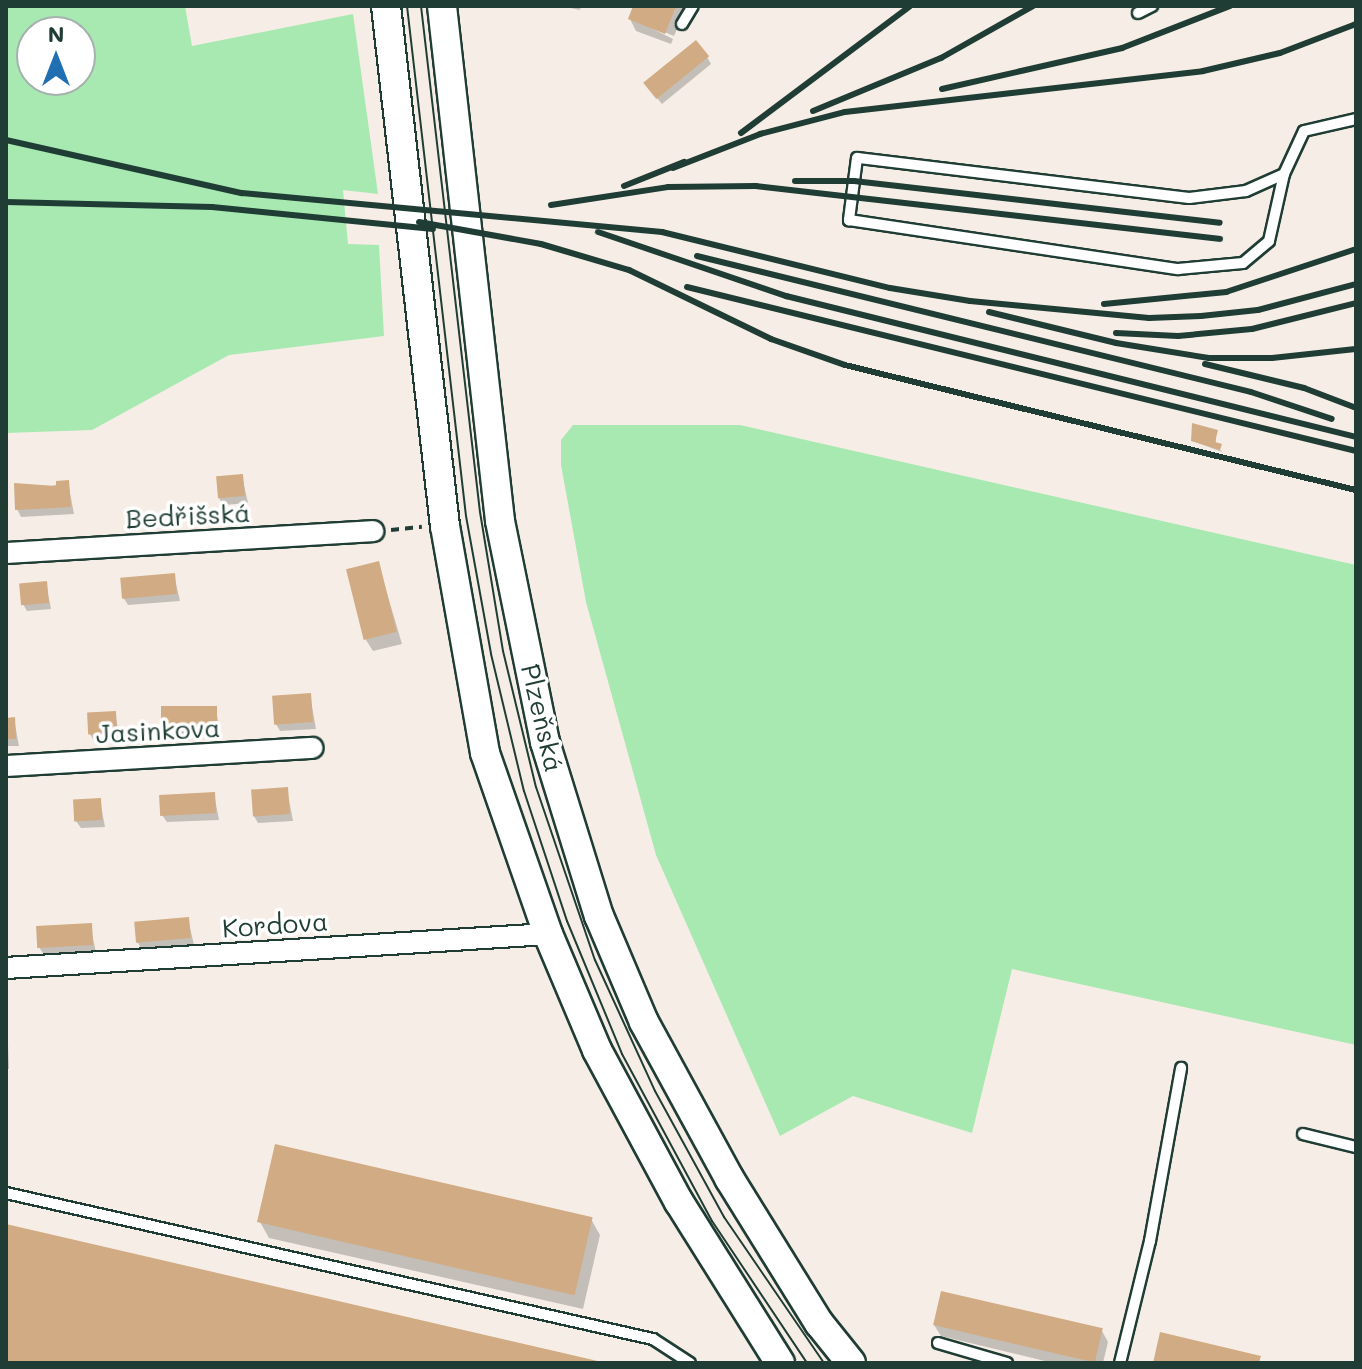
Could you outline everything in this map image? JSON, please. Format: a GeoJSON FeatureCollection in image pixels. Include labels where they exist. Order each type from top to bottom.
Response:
{"type":"FeatureCollection","features":[{"type":"Feature","properties":{"kind":"main road"},"geometry":{"type":"LineString","coordinates":[[386,6],[445,526],[485,753],[548,934],[597,1050],[664,1174],[780,1363]]}},
{"type":"Feature","properties":{"kind":"main road","name":"Plzeňská"},"geometry":{"type":"LineString","coordinates":[[442,6],[500,521],[549,756],[599,916],[644,1022],[729,1178],[819,1323],[851,1363]]}},
{"type":"Feature","properties":{"kind":"street","name":"Bedřišská"},"geometry":{"type":"LineString","coordinates":[[6,553],[373,531]]}},
{"type":"Feature","properties":{"kind":"street","name":"Jasinkova"},"geometry":{"type":"LineString","coordinates":[[6,766],[312,748]]}},
{"type":"Feature","properties":{"kind":"street","name":"Kordova"},"geometry":{"type":"LineString","coordinates":[[6,968],[548,934]]}},
{"type":"Feature","properties":{"kind":"lane"},"geometry":{"type":"LineString","coordinates":[[682,24],[693,6]]}},
{"type":"Feature","properties":{"kind":"lane"},"geometry":{"type":"LineString","coordinates":[[1138,13],[1152,6]]}},
{"type":"Feature","properties":{"kind":"lane"},"geometry":{"type":"LineString","coordinates":[[1284,174],[1246,191],[1189,198],[857,158],[849,220],[1191,268],[1243,263],[1269,241],[1284,174],[1304,131],[1356,119]]}},
{"type":"Feature","properties":{"kind":"lane"},"geometry":{"type":"LineString","coordinates":[[1120,1363],[1150,1241],[1181,1068]]}},
{"type":"Feature","properties":{"kind":"lane"},"geometry":{"type":"LineString","coordinates":[[1303,1134],[1356,1147]]}},
{"type":"Feature","properties":{"kind":"lane"},"geometry":{"type":"LineString","coordinates":[[6,1193],[653,1339],[690,1363]]}},
{"type":"Feature","properties":{"kind":"lane"},"geometry":{"type":"LineString","coordinates":[[938,1343],[1007,1363]]}},
{"type":"Feature","properties":{"kind":"path"},"geometry":{"type":"LineString","coordinates":[[373,531],[429,526]]}},
{"type":"Feature","properties":{"kind":"green space"},"geometry":{"type":"Polygon","coordinates":[[[6,6],[185,6],[192,46],[353,14],[378,194],[343,190],[348,244],[379,245],[384,336],[229,355],[92,430],[6,433],[6,6]]]}},
{"type":"Feature","properties":{"kind":"green space"},"geometry":{"type":"Polygon","coordinates":[[[573,425],[740,425],[1356,565],[1356,1045],[1012,969],[972,1133],[853,1096],[780,1136],[656,855],[586,602],[561,465],[561,440],[573,425]]]}},
{"type":"Feature","properties":{"kind":"building"},"geometry":{"type":"Polygon","coordinates":[[[633,6],[676,6],[665,34],[628,19],[633,6]]]}},
{"type":"Feature","properties":{"kind":"building"},"geometry":{"type":"Polygon","coordinates":[[[696,40],[709,56],[656,99],[643,83],[696,40]]]}},
{"type":"Feature","properties":{"kind":"building"},"geometry":{"type":"Polygon","coordinates":[[[1192,423],[1218,430],[1215,442],[1222,444],[1220,450],[1191,441],[1192,423]]]}},
{"type":"Feature","properties":{"kind":"building"},"geometry":{"type":"Polygon","coordinates":[[[243,474],[245,496],[218,498],[216,476],[243,474]]]}},
{"type":"Feature","properties":{"kind":"building"},"geometry":{"type":"Polygon","coordinates":[[[69,480],[71,507],[15,510],[14,483],[56,486],[56,481],[69,480]]]}},
{"type":"Feature","properties":{"kind":"building"},"geometry":{"type":"Polygon","coordinates":[[[379,561],[397,632],[364,640],[346,569],[379,561]]]}},
{"type":"Feature","properties":{"kind":"building"},"geometry":{"type":"Polygon","coordinates":[[[175,573],[177,594],[122,599],[120,578],[175,573]]]}},
{"type":"Feature","properties":{"kind":"building"},"geometry":{"type":"Polygon","coordinates":[[[47,581],[49,603],[21,605],[19,583],[47,581]]]}},
{"type":"Feature","properties":{"kind":"building"},"geometry":{"type":"Polygon","coordinates":[[[311,693],[313,722],[274,725],[272,696],[311,693]]]}},
{"type":"Feature","properties":{"kind":"building"},"geometry":{"type":"Polygon","coordinates":[[[161,706],[217,706],[217,728],[161,728],[161,706]]]}},
{"type":"Feature","properties":{"kind":"building"},"geometry":{"type":"Polygon","coordinates":[[[116,711],[117,733],[88,734],[87,713],[116,711]]]}},
{"type":"Feature","properties":{"kind":"building"},"geometry":{"type":"Polygon","coordinates":[[[15,717],[16,739],[6,739],[6,718],[15,717]]]}},
{"type":"Feature","properties":{"kind":"building"},"geometry":{"type":"Polygon","coordinates":[[[288,787],[290,814],[253,817],[251,790],[288,787]]]}},
{"type":"Feature","properties":{"kind":"building"},"geometry":{"type":"Polygon","coordinates":[[[215,792],[216,813],[160,816],[159,795],[215,792]]]}},
{"type":"Feature","properties":{"kind":"building"},"geometry":{"type":"Polygon","coordinates":[[[101,798],[102,820],[74,821],[73,799],[101,798]]]}},
{"type":"Feature","properties":{"kind":"building"},"geometry":{"type":"Polygon","coordinates":[[[189,917],[191,938],[136,943],[134,922],[189,917]]]}},
{"type":"Feature","properties":{"kind":"building"},"geometry":{"type":"Polygon","coordinates":[[[92,923],[93,945],[37,948],[36,926],[92,923]]]}},
{"type":"Feature","properties":{"kind":"building"},"geometry":{"type":"Polygon","coordinates":[[[275,1144],[593,1217],[575,1295],[257,1222],[275,1144]]]}},
{"type":"Feature","properties":{"kind":"building"},"geometry":{"type":"Polygon","coordinates":[[[6,1224],[602,1362],[602,1363],[6,1363],[6,1224]]]}},
{"type":"Feature","properties":{"kind":"building"},"geometry":{"type":"Polygon","coordinates":[[[941,1291],[1103,1328],[1095,1362],[933,1325],[941,1291]]]}},
{"type":"Feature","properties":{"kind":"building"},"geometry":{"type":"Polygon","coordinates":[[[1160,1332],[1261,1356],[1259,1363],[1153,1363],[1160,1332]]]}},
{"type":"Feature","properties":{"kind":"tram line"},"geometry":{"type":"LineString","coordinates":[[407,6],[466,516],[491,654],[524,791],[567,921],[622,1054],[712,1221],[807,1363]]}},
{"type":"Feature","properties":{"kind":"tram line"},"geometry":{"type":"LineString","coordinates":[[421,6],[480,512],[503,651],[536,787],[595,960],[655,1091],[724,1217],[824,1363]]}},
{"type":"Feature","properties":{"kind":"railway"},"geometry":{"type":"LineString","coordinates":[[741,133],[910,6]]}},
{"type":"Feature","properties":{"kind":"railway"},"geometry":{"type":"LineString","coordinates":[[813,111],[941,58],[1033,6]]}},
{"type":"Feature","properties":{"kind":"railway"},"geometry":{"type":"LineString","coordinates":[[942,89],[1122,48],[1230,6]]}},
{"type":"Feature","properties":{"kind":"railway"},"geometry":{"type":"LineString","coordinates":[[673,168],[760,134],[845,112],[1203,71],[1280,53],[1356,24]]}},
{"type":"Feature","properties":{"kind":"railway"},"geometry":{"type":"LineString","coordinates":[[6,140],[242,193],[662,232],[890,288],[970,301],[1149,318],[1201,316],[1258,310],[1356,284]]}},
{"type":"Feature","properties":{"kind":"railway"},"geometry":{"type":"LineString","coordinates":[[624,186],[684,162]]}},
{"type":"Feature","properties":{"kind":"railway"},"geometry":{"type":"LineString","coordinates":[[795,181],[854,181],[1220,223]]}},
{"type":"Feature","properties":{"kind":"railway"},"geometry":{"type":"LineString","coordinates":[[551,205],[668,187],[756,186],[1220,239]]}},
{"type":"Feature","properties":{"kind":"railway"},"geometry":{"type":"LineString","coordinates":[[6,202],[212,207],[433,229]]}},
{"type":"Feature","properties":{"kind":"railway"},"geometry":{"type":"LineString","coordinates":[[419,222],[541,244],[629,270],[771,339],[845,365],[1356,490]]}},
{"type":"Feature","properties":{"kind":"railway"},"geometry":{"type":"LineString","coordinates":[[598,232],[786,296],[1356,437]]}},
{"type":"Feature","properties":{"kind":"railway"},"geometry":{"type":"LineString","coordinates":[[1104,304],[1226,292],[1356,249]]}},
{"type":"Feature","properties":{"kind":"railway"},"geometry":{"type":"LineString","coordinates":[[697,256],[1251,392],[1332,419]]}},
{"type":"Feature","properties":{"kind":"railway"},"geometry":{"type":"LineString","coordinates":[[687,287],[1356,451]]}},
{"type":"Feature","properties":{"kind":"railway"},"geometry":{"type":"LineString","coordinates":[[1116,333],[1178,336],[1252,329],[1356,303]]}},
{"type":"Feature","properties":{"kind":"railway"},"geometry":{"type":"LineString","coordinates":[[989,312],[1116,343],[1209,358],[1272,358],[1356,349]]}},
{"type":"Feature","properties":{"kind":"railway"},"geometry":{"type":"LineString","coordinates":[[1205,364],[1304,388],[1356,408]]}}]}
